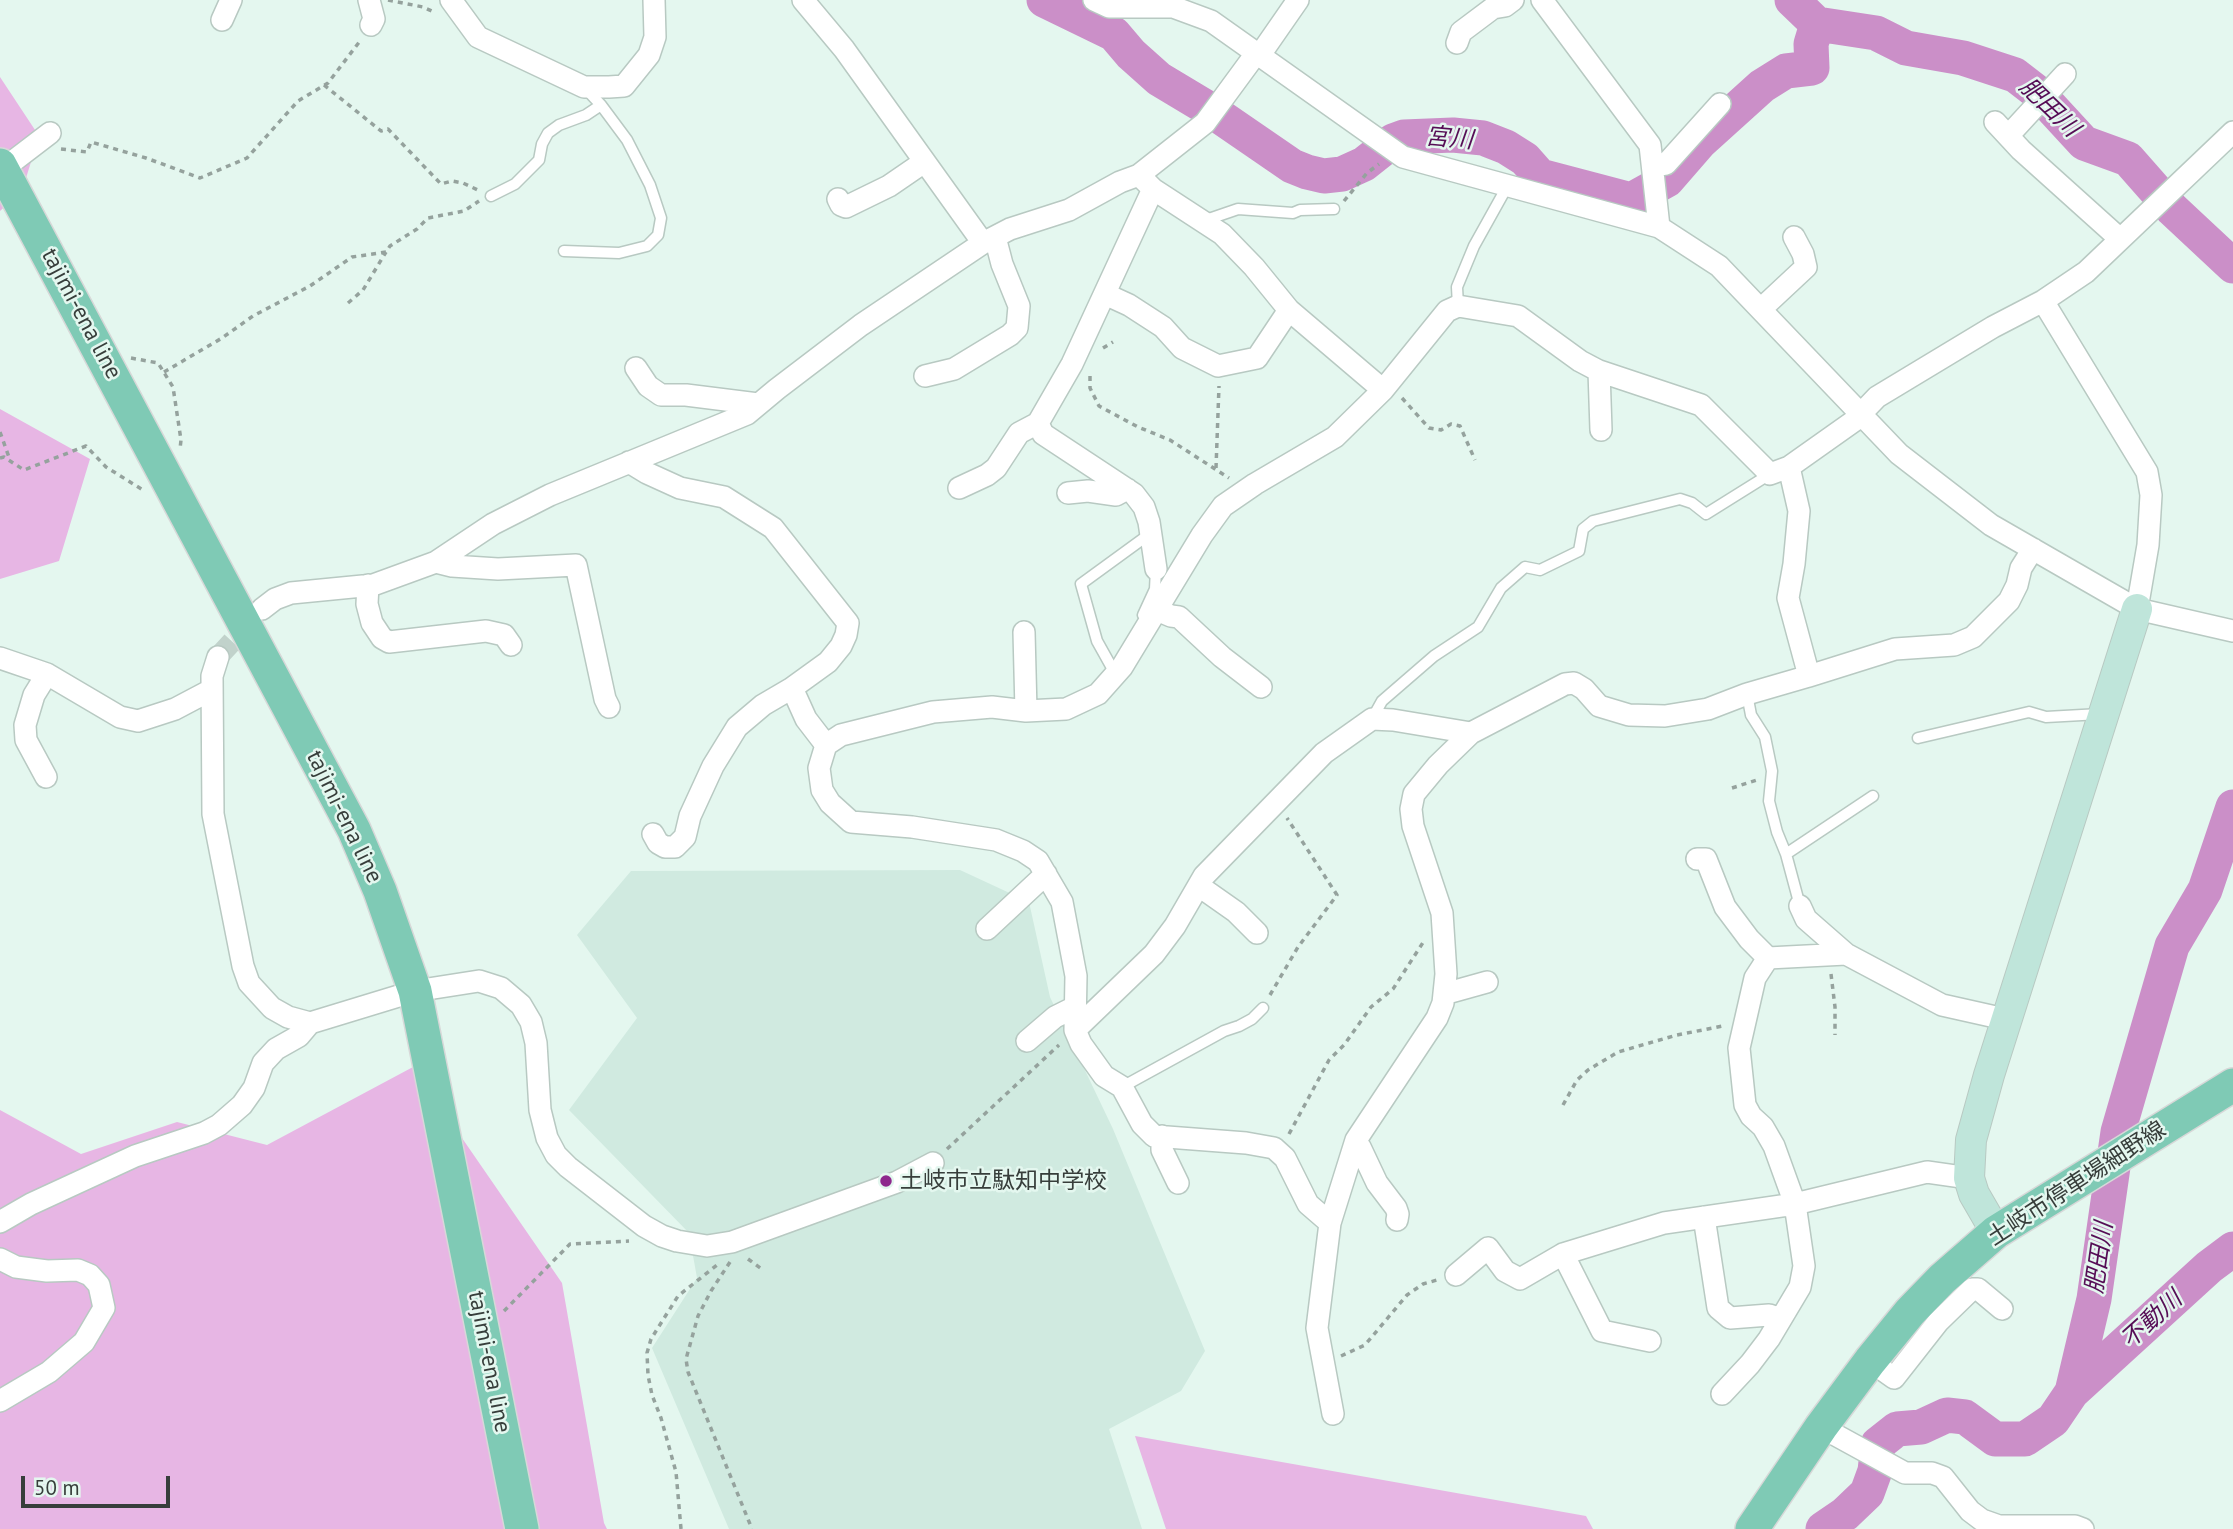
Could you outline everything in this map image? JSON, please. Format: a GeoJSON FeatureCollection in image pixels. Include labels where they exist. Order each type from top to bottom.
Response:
{"type":"FeatureCollection","features":[{"type":"Feature","properties":{"kind":"main road","name":"tajimi-ena line"},"geometry":{"type":"LineString","coordinates":[[1,167],[354,830],[380,891],[415,991],[522,1529]]}},
{"type":"Feature","properties":{"kind":"main road","name":"土岐市停車場細野線"},"geometry":{"type":"LineString","coordinates":[[1752,1529],[1821,1427],[1870,1361],[1910,1312],[1942,1279],[1996,1232],[2222,1092]]}},
{"type":"Feature","properties":{"kind":"street"},"geometry":{"type":"LineString","coordinates":[[222,20],[231,0]]}},
{"type":"Feature","properties":{"kind":"street"},"geometry":{"type":"LineString","coordinates":[[369,0],[374,19],[371,25]]}},
{"type":"Feature","properties":{"kind":"street"},"geometry":{"type":"LineString","coordinates":[[451,0],[478,37],[584,87],[624,86],[649,55],[655,37],[654,0]]}},
{"type":"Feature","properties":{"kind":"street"},"geometry":{"type":"LineString","coordinates":[[803,0],[844,48],[924,162],[989,240],[1019,306],[1017,328],[954,369],[925,376]]}},
{"type":"Feature","properties":{"kind":"street"},"geometry":{"type":"LineString","coordinates":[[1094,0],[1109,7],[1166,3],[1211,21],[1403,157],[1659,227],[1719,266],[1899,454],[1991,525],[2137,609],[2233,631]]}},
{"type":"Feature","properties":{"kind":"street"},"geometry":{"type":"LineString","coordinates":[[959,488],[996,468],[1018,433],[1038,423],[1072,364],[1105,294],[1146,182],[1205,123],[1298,0]]}},
{"type":"Feature","properties":{"kind":"street"},"geometry":{"type":"LineString","coordinates":[[1457,43],[1461,32],[1493,8],[1505,6],[1513,0]]}},
{"type":"Feature","properties":{"kind":"street"},"geometry":{"type":"LineString","coordinates":[[1542,0],[1650,145],[1659,227]]}},
{"type":"Feature","properties":{"kind":"street"},"geometry":{"type":"LineString","coordinates":[[2064,74],[2007,128],[2124,235]]}},
{"type":"Feature","properties":{"kind":"street"},"geometry":{"type":"LineString","coordinates":[[1653,170],[1666,164],[1720,104]]}},
{"type":"Feature","properties":{"kind":"street"},"geometry":{"type":"LineString","coordinates":[[1780,471],[1854,421],[1877,397],[1993,327],[2043,301],[2085,272],[2233,132]]}},
{"type":"Feature","properties":{"kind":"street"},"geometry":{"type":"LineString","coordinates":[[1,167],[50,133]]}},
{"type":"Feature","properties":{"kind":"street"},"geometry":{"type":"LineString","coordinates":[[838,199],[841,205],[846,207],[889,186],[924,162]]}},
{"type":"Feature","properties":{"kind":"street"},"geometry":{"type":"LineString","coordinates":[[262,609],[275,599],[291,593],[368,585],[436,562],[493,524],[550,495],[747,414],[861,325],[989,240],[1033,220],[1069,210],[1120,182],[1146,182],[1222,234],[1254,267],[1289,310],[1386,387]]}},
{"type":"Feature","properties":{"kind":"street"},"geometry":{"type":"LineString","coordinates":[[1761,309],[1806,267],[1804,254],[1794,237]]}},
{"type":"Feature","properties":{"kind":"street"},"geometry":{"type":"LineString","coordinates":[[1105,294],[1129,305],[1163,327],[1182,348],[1218,366],[1257,358],[1289,310]]}},
{"type":"Feature","properties":{"kind":"street"},"geometry":{"type":"LineString","coordinates":[[1996,1232],[1974,1194],[1969,1178],[1971,1140],[1989,1075],[2009,1020],[2137,609],[2148,545],[2151,495],[2147,472],[2043,301]]}},
{"type":"Feature","properties":{"kind":"street"},"geometry":{"type":"LineString","coordinates":[[1330,1223],[1308,1204],[1284,1158],[1274,1148],[1246,1143],[1154,1136],[1142,1124],[1122,1087],[1104,1076],[1081,1044],[1075,1030],[1076,976],[1071,941],[1062,902],[1038,861],[996,840],[912,827],[851,822],[822,790],[819,768],[826,745],[841,735],[933,712],[992,707],[1066,709],[1098,694],[1116,675],[1202,535],[1223,506],[1335,437],[1386,387],[1447,311],[1458,306],[1518,316],[1580,361],[1599,371],[1701,405],[1780,471],[1799,511],[1788,598],[1809,676]]}},
{"type":"Feature","properties":{"kind":"street"},"geometry":{"type":"LineString","coordinates":[[636,368],[648,386],[661,395],[686,395],[758,404]]}},
{"type":"Feature","properties":{"kind":"street"},"geometry":{"type":"LineString","coordinates":[[1599,371],[1601,430]]}},
{"type":"Feature","properties":{"kind":"street"},"geometry":{"type":"LineString","coordinates":[[1038,423],[1043,434],[1134,494],[1144,507],[1156,569]]}},
{"type":"Feature","properties":{"kind":"street"},"geometry":{"type":"LineString","coordinates":[[629,462],[680,488],[724,497],[773,528],[848,623],[841,646],[828,662],[763,705],[733,733],[713,766],[690,816],[685,837],[675,847],[665,847],[658,843],[653,834]]}},
{"type":"Feature","properties":{"kind":"street"},"geometry":{"type":"LineString","coordinates":[[1068,493],[1088,491],[1116,495],[1127,489]]}},
{"type":"Feature","properties":{"kind":"street"},"geometry":{"type":"LineString","coordinates":[[1333,1414],[1317,1328],[1330,1223],[1355,1144],[1437,1018],[1444,994],[1446,974],[1442,913],[1413,826],[1413,794],[1471,733],[1565,684],[1574,683],[1599,706],[1629,715],[1680,715],[1708,709],[1747,694],[1895,649],[1954,645],[1973,637],[2009,601],[2021,568],[2034,549]]}},
{"type":"Feature","properties":{"kind":"street"},"geometry":{"type":"LineString","coordinates":[[436,562],[452,566],[498,569],[576,565],[609,707]]}},
{"type":"Feature","properties":{"kind":"street"},"geometry":{"type":"LineString","coordinates":[[368,585],[367,604],[372,623],[382,638],[389,642],[486,631],[504,635],[511,645]]}},
{"type":"Feature","properties":{"kind":"street"},"geometry":{"type":"LineString","coordinates":[[1154,616],[1179,617],[1222,657],[1261,687]]}},
{"type":"Feature","properties":{"kind":"street"},"geometry":{"type":"LineString","coordinates":[[1024,632],[1026,710]]}},
{"type":"Feature","properties":{"kind":"street"},"geometry":{"type":"LineString","coordinates":[[219,657],[212,676],[211,690],[213,814],[243,966],[249,983],[272,1008],[288,1017],[310,1023],[415,991],[479,981],[501,988],[522,1005],[531,1023],[536,1043],[540,1110],[547,1138],[556,1155],[611,1200],[662,1236],[696,1245],[732,1242],[897,1182],[933,1163]]}},
{"type":"Feature","properties":{"kind":"street"},"geometry":{"type":"LineString","coordinates":[[0,658],[47,674],[120,717],[138,721],[175,709],[211,690]]}},
{"type":"Feature","properties":{"kind":"street"},"geometry":{"type":"LineString","coordinates":[[46,777],[24,733],[34,695],[47,674]]}},
{"type":"Feature","properties":{"kind":"street"},"geometry":{"type":"LineString","coordinates":[[792,688],[806,719],[826,745]]}},
{"type":"Feature","properties":{"kind":"street"},"geometry":{"type":"LineString","coordinates":[[1075,1030],[1154,954],[1175,926],[1205,876],[1324,753],[1371,719],[1471,733]]}},
{"type":"Feature","properties":{"kind":"street"},"geometry":{"type":"LineString","coordinates":[[1697,859],[1706,859],[1725,907],[1749,939],[1768,958],[1837,954]]}},
{"type":"Feature","properties":{"kind":"street"},"geometry":{"type":"LineString","coordinates":[[987,929],[1046,874]]}},
{"type":"Feature","properties":{"kind":"street"},"geometry":{"type":"LineString","coordinates":[[1199,886],[1236,912],[1257,933]]}},
{"type":"Feature","properties":{"kind":"street"},"geometry":{"type":"LineString","coordinates":[[1800,906],[1806,919],[1837,954],[1942,1005],[2009,1020]]}},
{"type":"Feature","properties":{"kind":"street"},"geometry":{"type":"LineString","coordinates":[[1722,1394],[1750,1364],[1781,1319],[1800,1287],[1804,1266],[1795,1204],[1774,1146],[1745,1105],[1739,1048],[1755,978],[1768,958]]}},
{"type":"Feature","properties":{"kind":"street"},"geometry":{"type":"LineString","coordinates":[[1444,994],[1487,982]]}},
{"type":"Feature","properties":{"kind":"street"},"geometry":{"type":"LineString","coordinates":[[1027,1041],[1055,1017],[1075,1007]]}},
{"type":"Feature","properties":{"kind":"street"},"geometry":{"type":"LineString","coordinates":[[0,1222],[31,1204],[135,1156],[204,1133],[219,1125],[242,1105],[254,1088],[263,1063],[276,1049],[299,1036],[310,1023]]}},
{"type":"Feature","properties":{"kind":"street"},"geometry":{"type":"LineString","coordinates":[[1162,1136],[1162,1150],[1178,1183]]}},
{"type":"Feature","properties":{"kind":"street"},"geometry":{"type":"LineString","coordinates":[[1355,1144],[1360,1147],[1377,1183],[1396,1208],[1397,1220]]}},
{"type":"Feature","properties":{"kind":"street"},"geometry":{"type":"LineString","coordinates":[[1456,1275],[1488,1248],[1505,1270],[1520,1279],[1563,1254],[1664,1223],[1795,1204],[1927,1172],[1969,1178]]}},
{"type":"Feature","properties":{"kind":"street"},"geometry":{"type":"LineString","coordinates":[[1704,1217],[1718,1308],[1730,1318],[1769,1315],[1781,1319]]}},
{"type":"Feature","properties":{"kind":"street"},"geometry":{"type":"LineString","coordinates":[[1563,1254],[1602,1331],[1650,1341]]}},
{"type":"Feature","properties":{"kind":"street"},"geometry":{"type":"LineString","coordinates":[[0,1259],[16,1268],[78,1270],[90,1275],[99,1285],[104,1308],[84,1342],[48,1372],[0,1401]]}},
{"type":"Feature","properties":{"kind":"street"},"geometry":{"type":"LineString","coordinates":[[1870,1361],[1894,1378],[1938,1322],[1972,1289],[1978,1289],[2002,1309]]}},
{"type":"Feature","properties":{"kind":"street"},"geometry":{"type":"LineString","coordinates":[[1821,1427],[1905,1473],[1944,1477],[1970,1511],[1982,1520],[1999,1526],[2076,1526],[2083,1529]]}},
{"type":"Feature","properties":{"kind":"lane"},"geometry":{"type":"LineString","coordinates":[[564,251],[619,253],[647,246],[658,235],[661,218],[650,185],[627,140],[584,87]]}},
{"type":"Feature","properties":{"kind":"lane"},"geometry":{"type":"LineString","coordinates":[[491,196],[515,184],[539,160],[548,133],[601,105]]}},
{"type":"Feature","properties":{"kind":"lane"},"geometry":{"type":"LineString","coordinates":[[1458,306],[1457,287],[1474,246],[1507,185]]}},
{"type":"Feature","properties":{"kind":"lane"},"geometry":{"type":"LineString","coordinates":[[1203,221],[1238,209],[1293,213],[1300,210],[1334,209]]}},
{"type":"Feature","properties":{"kind":"lane"},"geometry":{"type":"LineString","coordinates":[[1371,719],[1382,701],[1434,656],[1478,627],[1501,589],[1525,567],[1541,570],[1579,551],[1583,529],[1593,521],[1680,499],[1692,503],[1706,514],[1780,471]]}},
{"type":"Feature","properties":{"kind":"lane"},"geometry":{"type":"LineString","coordinates":[[1116,675],[1097,641],[1082,584],[1151,533]]}},
{"type":"Feature","properties":{"kind":"lane"},"geometry":{"type":"LineString","coordinates":[[1154,616],[1143,615],[1155,589],[1156,569]]}},
{"type":"Feature","properties":{"kind":"lane"},"geometry":{"type":"LineString","coordinates":[[1747,694],[1751,715],[1765,737],[1771,776],[1769,801],[1800,906]]}},
{"type":"Feature","properties":{"kind":"lane"},"geometry":{"type":"LineString","coordinates":[[1918,738],[2029,712],[2046,717],[2104,715]]}},
{"type":"Feature","properties":{"kind":"lane"},"geometry":{"type":"LineString","coordinates":[[1786,854],[1873,796]]}},
{"type":"Feature","properties":{"kind":"lane"},"geometry":{"type":"LineString","coordinates":[[1122,1087],[1224,1031],[1240,1026],[1263,1008]]}},
{"type":"Feature","properties":{"kind":"path"},"geometry":{"type":"LineString","coordinates":[[385,0],[423,6],[469,24]]}},
{"type":"Feature","properties":{"kind":"path"},"geometry":{"type":"LineString","coordinates":[[32,146],[87,152],[91,142],[200,178],[247,158],[298,101],[324,85],[371,25]]}},
{"type":"Feature","properties":{"kind":"path"},"geometry":{"type":"LineString","coordinates":[[324,85],[381,131],[388,129],[441,184],[452,181],[463,183],[491,196]]}},
{"type":"Feature","properties":{"kind":"path"},"geometry":{"type":"LineString","coordinates":[[1334,209],[1344,201],[1388,148]]}},
{"type":"Feature","properties":{"kind":"path"},"geometry":{"type":"LineString","coordinates":[[348,303],[363,290],[390,246],[417,229],[428,218],[464,211],[472,204],[491,196]]}},
{"type":"Feature","properties":{"kind":"path"},"geometry":{"type":"LineString","coordinates":[[164,372],[222,338],[253,316],[310,286],[352,257],[386,252]]}},
{"type":"Feature","properties":{"kind":"path"},"geometry":{"type":"LineString","coordinates":[[1100,351],[1113,342]]}},
{"type":"Feature","properties":{"kind":"path"},"geometry":{"type":"LineString","coordinates":[[101,353],[158,363],[173,387],[176,398],[180,454]]}},
{"type":"Feature","properties":{"kind":"path"},"geometry":{"type":"LineString","coordinates":[[1216,468],[1218,366]]}},
{"type":"Feature","properties":{"kind":"path"},"geometry":{"type":"LineString","coordinates":[[1090,370],[1090,388],[1100,406],[1138,427],[1170,440],[1216,468],[1241,494]]}},
{"type":"Feature","properties":{"kind":"path"},"geometry":{"type":"LineString","coordinates":[[1386,387],[1429,428],[1441,430],[1451,424],[1460,426],[1475,460]]}},
{"type":"Feature","properties":{"kind":"path"},"geometry":{"type":"LineString","coordinates":[[0,432],[10,461]]}},
{"type":"Feature","properties":{"kind":"path"},"geometry":{"type":"LineString","coordinates":[[0,458],[4,457],[24,470],[86,446],[106,467],[149,493]]}},
{"type":"Feature","properties":{"kind":"path"},"geometry":{"type":"LineString","coordinates":[[1732,788],[1771,776]]}},
{"type":"Feature","properties":{"kind":"path"},"geometry":{"type":"LineString","coordinates":[[1263,1008],[1297,947],[1337,895],[1277,802]]}},
{"type":"Feature","properties":{"kind":"path"},"geometry":{"type":"LineString","coordinates":[[1279,1153],[1329,1060],[1344,1045],[1371,1007],[1393,989],[1442,913]]}},
{"type":"Feature","properties":{"kind":"path"},"geometry":{"type":"LineString","coordinates":[[1835,1035],[1837,954]]}},
{"type":"Feature","properties":{"kind":"path"},"geometry":{"type":"LineString","coordinates":[[1563,1105],[1577,1080],[1588,1069],[1618,1052],[1678,1035],[1744,1022]]}},
{"type":"Feature","properties":{"kind":"path"},"geometry":{"type":"LineString","coordinates":[[933,1163],[1075,1030]]}},
{"type":"Feature","properties":{"kind":"path"},"geometry":{"type":"LineString","coordinates":[[499,1315],[570,1244],[641,1241]]}},
{"type":"Feature","properties":{"kind":"path"},"geometry":{"type":"LineString","coordinates":[[733,1258],[698,1316],[686,1359],[688,1372],[752,1529]]}},
{"type":"Feature","properties":{"kind":"path"},"geometry":{"type":"LineString","coordinates":[[743,1259],[752,1260],[763,1270]]}},
{"type":"Feature","properties":{"kind":"path"},"geometry":{"type":"LineString","coordinates":[[681,1529],[676,1472],[662,1418],[652,1395],[647,1353],[651,1339],[678,1296],[718,1263]]}},
{"type":"Feature","properties":{"kind":"path"},"geometry":{"type":"LineString","coordinates":[[1322,1362],[1365,1345],[1407,1295],[1423,1284],[1456,1275]]}},
{"type":"Feature","properties":{"kind":"shaded area"},"geometry":{"type":"Polygon","coordinates":[[[0,77],[39,136],[22,191],[0,211],[0,77]]]}},
{"type":"Feature","properties":{"kind":"shaded area"},"geometry":{"type":"Polygon","coordinates":[[[0,409],[90,459],[59,561],[0,579],[0,409]]]}},
{"type":"Feature","properties":{"kind":"shaded area","name":"土岐市立駄知中学校"},"geometry":{"type":"Polygon","coordinates":[[[960,870],[1029,902],[1050,997],[1113,1129],[1205,1351],[1181,1391],[1109,1429],[1142,1529],[729,1529],[652,1348],[697,1278],[689,1233],[569,1110],[637,1018],[577,935],[631,871],[960,870]]]}},
{"type":"Feature","properties":{"kind":"shaded area"},"geometry":{"type":"Polygon","coordinates":[[[413,1067],[562,1283],[607,1529],[0,1529],[0,1110],[81,1154],[177,1122],[267,1145],[413,1067]]]}},
{"type":"Feature","properties":{"kind":"shaded area"},"geometry":{"type":"Polygon","coordinates":[[[1135,1436],[1586,1516],[1593,1529],[1166,1529],[1135,1436]]]}},
{"type":"Feature","properties":{"kind":"waterway","name":"宮川"},"geometry":{"type":"LineString","coordinates":[[1044,0],[1114,34],[1131,54],[1159,79],[1209,109],[1292,166],[1307,172],[1324,176],[1342,174],[1364,164],[1393,141],[1404,137],[1453,135],[1483,138],[1506,147],[1525,159],[1540,176],[1631,200],[1667,180],[1700,142],[1762,86],[1786,71],[1812,68],[1811,44],[1817,24]]}},
{"type":"Feature","properties":{"kind":"waterway","name":"肥田川"},"geometry":{"type":"LineString","coordinates":[[1792,0],[1817,24],[1876,33],[1906,48],[1963,58],[2015,75],[2037,92],[2084,143],[2128,159],[2172,209],[2233,266]]}},
{"type":"Feature","properties":{"kind":"waterway","name":"肥田川"},"geometry":{"type":"LineString","coordinates":[[1823,1529],[1845,1514],[1867,1493],[1875,1471],[1878,1444],[1897,1429],[1921,1427],[1947,1415],[1965,1417],[1995,1439],[2025,1439],[2053,1420],[2072,1392],[2094,1299],[2118,1132],[2172,946],[2205,890],[2233,807]]}},
{"type":"Feature","properties":{"kind":"waterway","name":"不動川"},"geometry":{"type":"LineString","coordinates":[[2072,1392],[2209,1267],[2233,1249]]}},
{"type":"Feature","properties":{"kind":"tunnel"},"geometry":{"type":"LineString","coordinates":[[218,657],[252,620]]}},
{"type":"Feature","properties":{"kind":"place","name":"土岐市立駄知中学校"},"geometry":{"type":"Point","coordinates":[886,1181]}}]}
